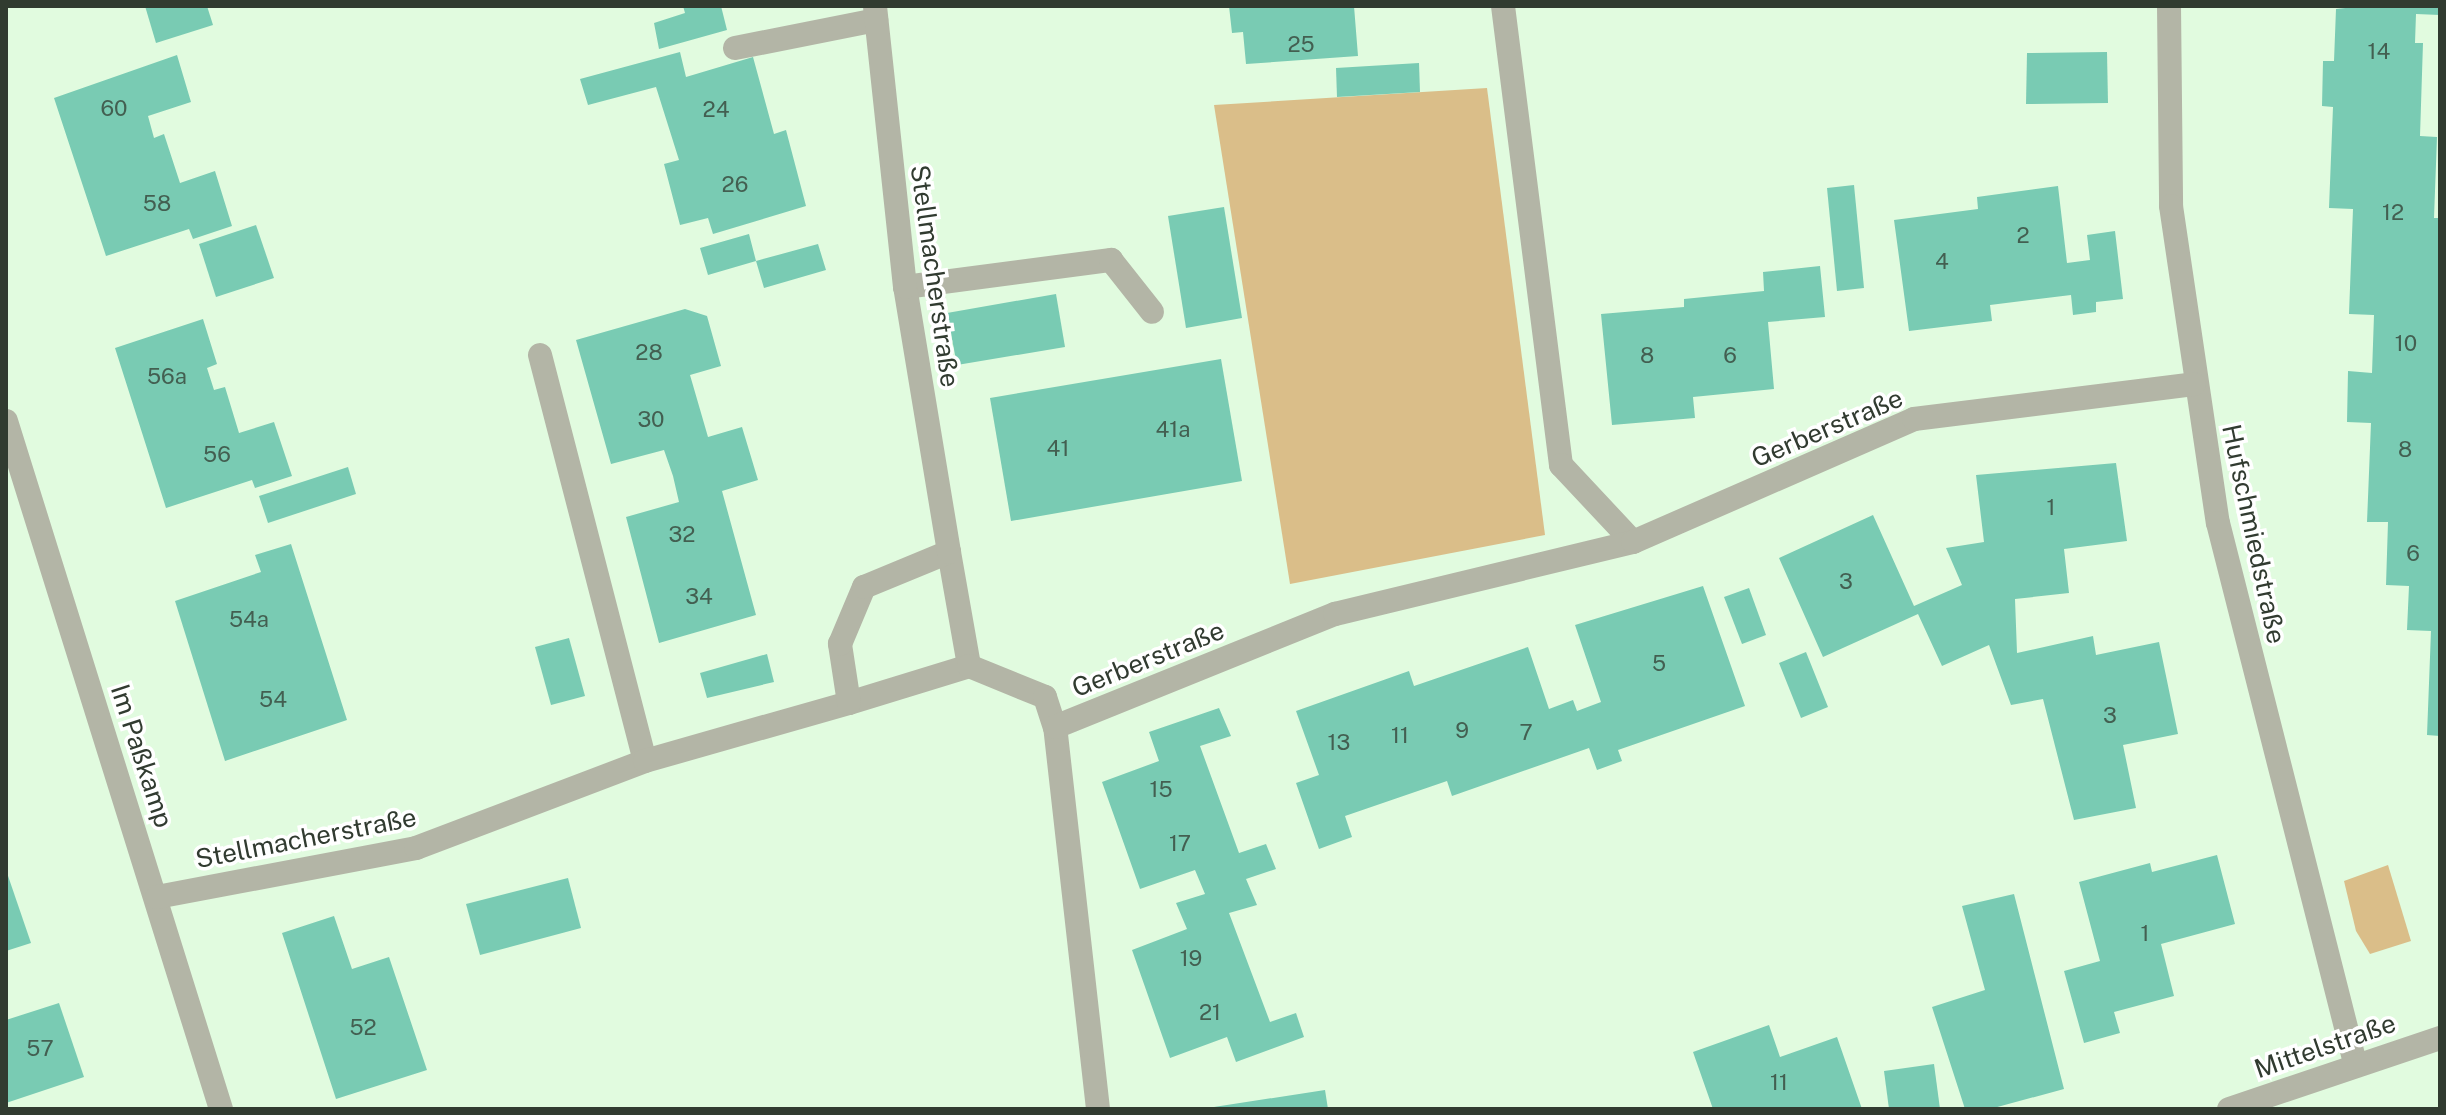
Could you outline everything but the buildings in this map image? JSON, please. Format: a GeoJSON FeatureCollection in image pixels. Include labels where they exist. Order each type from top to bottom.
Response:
{"type":"FeatureCollection","features":[{"type":"Feature","properties":{"kind":"street"},"geometry":{"type":"LineString","coordinates":[[1503,6],[1561,465],[1633,542]]}},
{"type":"Feature","properties":{"kind":"street","name":"Hufschmiedstraße"},"geometry":{"type":"LineString","coordinates":[[2169,6],[2171,206],[2194,384],[2218,523],[2355,1063]]}},
{"type":"Feature","properties":{"kind":"street"},"geometry":{"type":"LineString","coordinates":[[735,48],[876,13]]}},
{"type":"Feature","properties":{"kind":"street","name":"Stellmacherstraße"},"geometry":{"type":"LineString","coordinates":[[157,897],[416,848],[645,761],[969,666],[905,287],[876,13]]}},
{"type":"Feature","properties":{"kind":"street"},"geometry":{"type":"LineString","coordinates":[[905,287],[1111,260],[1152,312]]}},
{"type":"Feature","properties":{"kind":"street"},"geometry":{"type":"LineString","coordinates":[[540,355],[645,761]]}},
{"type":"Feature","properties":{"kind":"street","name":"Gerberstraße"},"geometry":{"type":"LineString","coordinates":[[1098,1109],[1055,727],[1335,614],[1633,542],[1914,419],[2194,384]]}},
{"type":"Feature","properties":{"kind":"street","name":"Im Paßkamp"},"geometry":{"type":"LineString","coordinates":[[6,421],[221,1109]]}},
{"type":"Feature","properties":{"kind":"street"},"geometry":{"type":"LineString","coordinates":[[849,703],[840,644],[864,587],[949,552]]}},
{"type":"Feature","properties":{"kind":"street"},"geometry":{"type":"LineString","coordinates":[[969,666],[1045,697],[1055,727]]}},
{"type":"Feature","properties":{"kind":"street","name":"Mittelstraße"},"geometry":{"type":"LineString","coordinates":[[2229,1109],[2355,1063],[2440,1038]]}},
{"type":"Feature","properties":{"kind":"shaded area"},"geometry":{"type":"Polygon","coordinates":[[[1487,88],[1545,535],[1290,584],[1214,105],[1487,88]]]}},
{"type":"Feature","properties":{"kind":"shaded area"},"geometry":{"type":"Polygon","coordinates":[[[2388,865],[2411,941],[2370,954],[2356,931],[2344,881],[2388,865]]]}}]}
